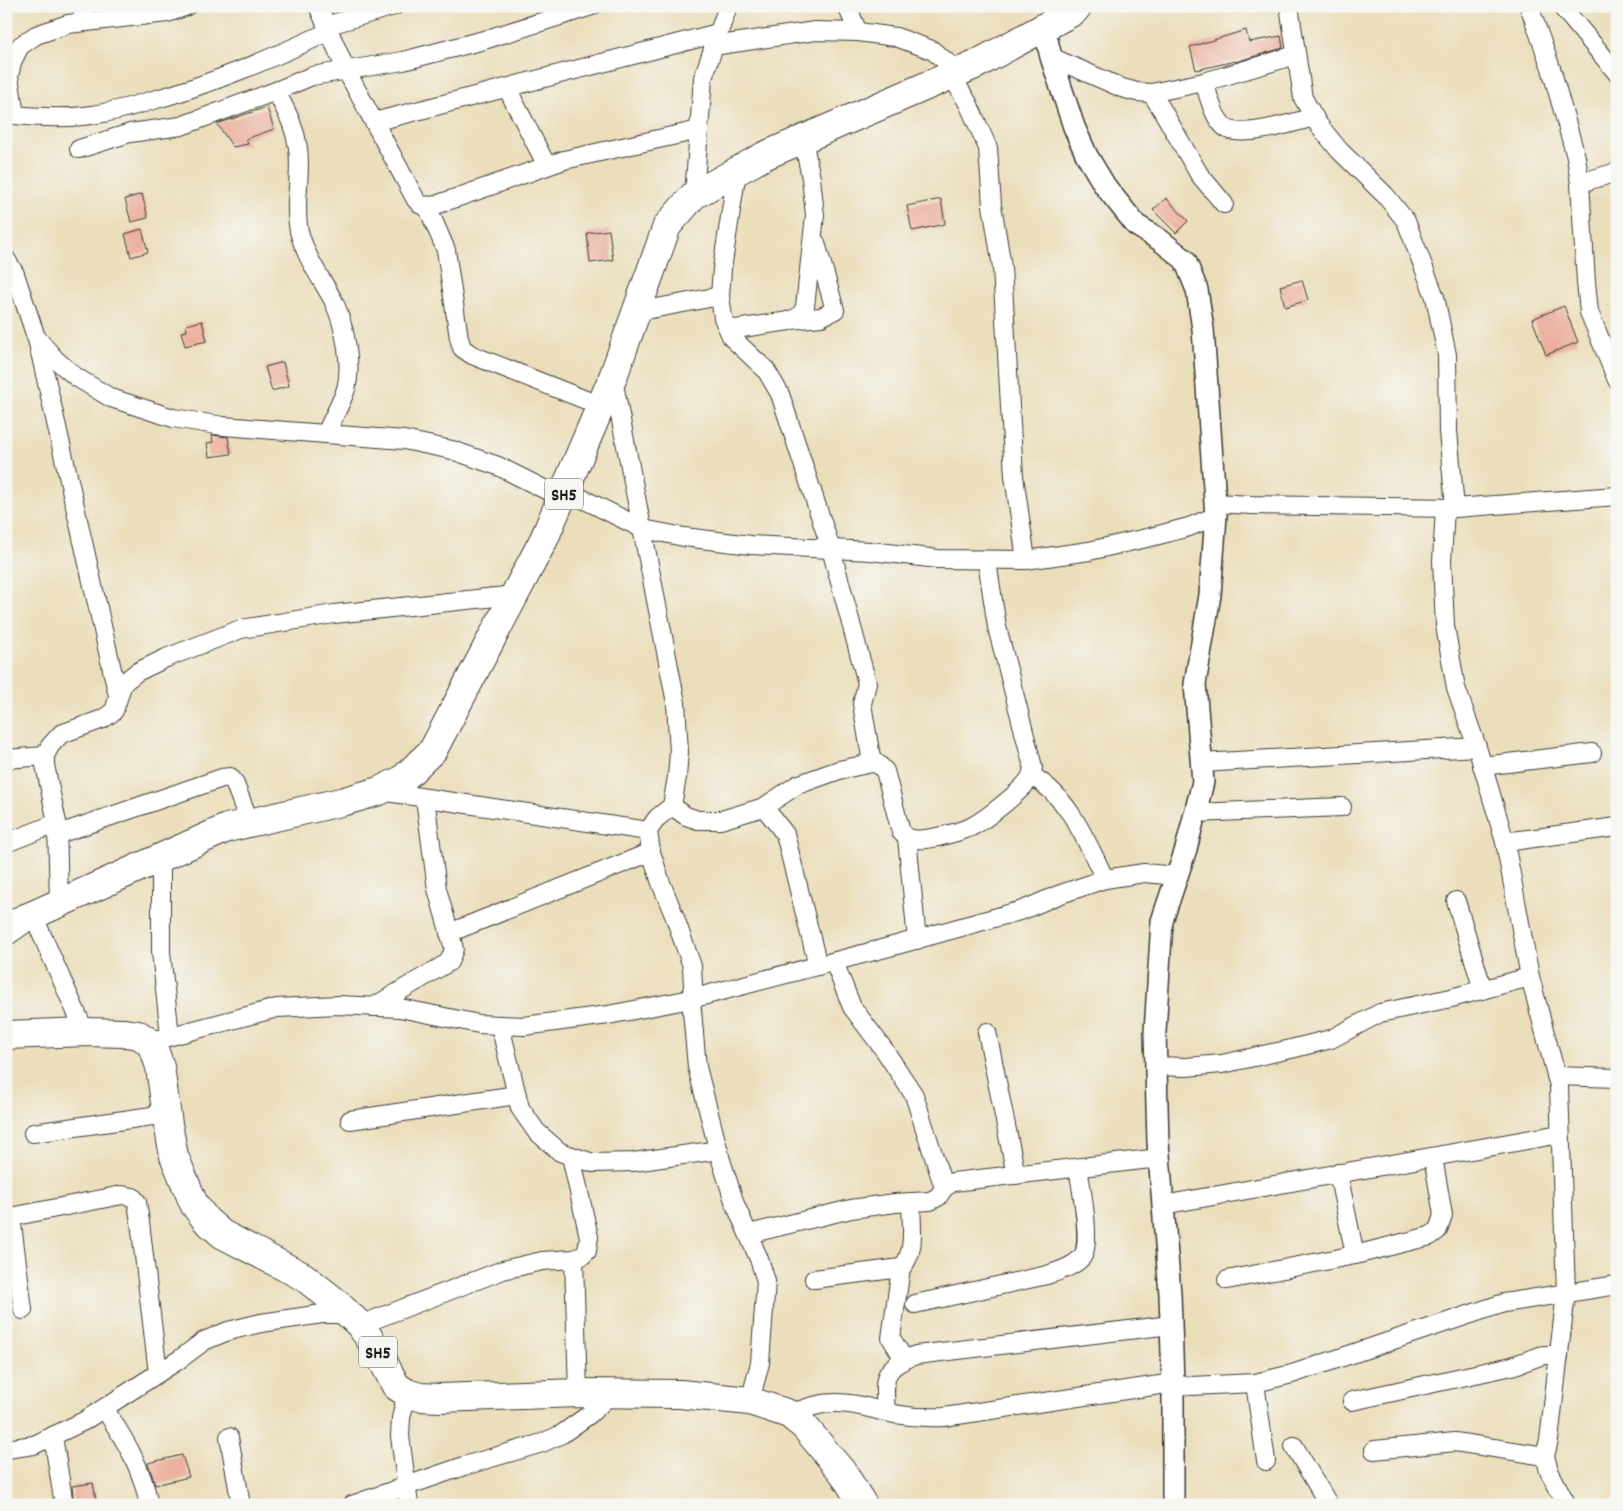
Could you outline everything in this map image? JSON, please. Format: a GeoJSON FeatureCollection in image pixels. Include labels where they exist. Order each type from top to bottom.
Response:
{"type":"FeatureCollection","features":[{"type":"Feature","properties":{"kind":"main road","name":"SH5"},"geometry":{"type":"LineString","coordinates":[[6,931],[23,919],[59,902],[227,828],[346,801],[379,791],[402,780],[433,750],[544,540],[612,378],[667,226],[694,195],[764,156],[975,65],[1074,11],[1078,6]]}},
{"type":"Feature","properties":{"kind":"main road"},"geometry":{"type":"LineString","coordinates":[[6,1035],[85,1032],[124,1033],[160,1039]]}},
{"type":"Feature","properties":{"kind":"main road","name":"SH5"},"geometry":{"type":"LineString","coordinates":[[160,1039],[155,1052],[160,1068],[174,1156],[194,1204],[206,1220],[222,1234],[304,1278],[354,1320],[376,1348],[396,1386],[420,1397],[440,1398],[612,1393],[680,1394],[750,1400],[789,1414],[804,1426],[844,1474],[863,1505]]}},
{"type":"Feature","properties":{"kind":"street"},"geometry":{"type":"LineString","coordinates":[[187,6],[167,13],[84,14],[68,24],[36,34],[20,46],[12,62],[9,77],[11,115],[97,115],[189,90],[260,64],[327,29],[394,6]]}},
{"type":"Feature","properties":{"kind":"street"},"geometry":{"type":"LineString","coordinates":[[318,6],[346,70],[416,200],[421,205],[433,206],[547,166],[604,150],[698,130]]}},
{"type":"Feature","properties":{"kind":"street"},"geometry":{"type":"LineString","coordinates":[[79,150],[130,133],[181,126],[276,92],[312,76],[403,61],[484,40],[592,6]]}},
{"type":"Feature","properties":{"kind":"street"},"geometry":{"type":"LineString","coordinates":[[694,195],[703,78],[728,6]]}},
{"type":"Feature","properties":{"kind":"street"},"geometry":{"type":"LineString","coordinates":[[847,6],[858,32]]}},
{"type":"Feature","properties":{"kind":"street"},"geometry":{"type":"LineString","coordinates":[[1289,6],[1303,98],[1318,124],[1340,150],[1385,195],[1406,221],[1432,288],[1447,355],[1450,508],[1442,561],[1445,626],[1456,688],[1478,747],[1505,842],[1530,977],[1559,1086],[1566,1293],[1550,1440],[1545,1456],[1549,1471],[1567,1505]]}},
{"type":"Feature","properties":{"kind":"street"},"geometry":{"type":"LineString","coordinates":[[1529,6],[1551,68],[1576,157],[1580,183],[1586,282],[1590,312],[1617,380]]}},
{"type":"Feature","properties":{"kind":"street"},"geometry":{"type":"LineString","coordinates":[[1561,6],[1617,72]]}},
{"type":"Feature","properties":{"kind":"street"},"geometry":{"type":"LineString","coordinates":[[1044,27],[1051,57],[1074,127],[1088,156],[1105,186],[1136,225],[1160,240],[1184,260],[1197,290],[1203,329],[1216,509],[1210,595],[1195,684],[1203,782],[1177,876],[1162,921],[1155,1032],[1159,1158],[1170,1294],[1173,1383],[1172,1505]]}},
{"type":"Feature","properties":{"kind":"street"},"geometry":{"type":"LineString","coordinates":[[374,122],[507,88],[716,40],[815,32],[858,32],[896,37],[932,50],[955,74],[988,148],[992,205],[1002,268],[1014,476],[1026,560]]}},
{"type":"Feature","properties":{"kind":"street"},"geometry":{"type":"LineString","coordinates":[[1051,57],[1122,88],[1151,93],[1204,82],[1296,55]]}},
{"type":"Feature","properties":{"kind":"street"},"geometry":{"type":"LineString","coordinates":[[1204,82],[1216,115],[1226,128],[1238,133],[1251,132],[1314,117]]}},
{"type":"Feature","properties":{"kind":"street"},"geometry":{"type":"LineString","coordinates":[[507,88],[547,166]]}},
{"type":"Feature","properties":{"kind":"street"},"geometry":{"type":"LineString","coordinates":[[276,92],[292,122],[298,148],[296,212],[300,233],[344,328],[348,370],[346,388],[326,434]]}},
{"type":"Feature","properties":{"kind":"street"},"geometry":{"type":"LineString","coordinates":[[1151,93],[1199,174],[1224,204]]}},
{"type":"Feature","properties":{"kind":"street"},"geometry":{"type":"LineString","coordinates":[[789,321],[800,316],[805,308],[814,233],[814,199],[803,139]]}},
{"type":"Feature","properties":{"kind":"street"},"geometry":{"type":"LineString","coordinates":[[737,171],[722,269],[720,296],[723,318],[732,338],[766,370],[780,394],[831,549],[867,683],[862,704],[872,763]]}},
{"type":"Feature","properties":{"kind":"street"},"geometry":{"type":"LineString","coordinates":[[1580,183],[1617,172]]}},
{"type":"Feature","properties":{"kind":"street"},"geometry":{"type":"LineString","coordinates":[[426,206],[446,250],[462,348],[472,355],[601,406]]}},
{"type":"Feature","properties":{"kind":"street"},"geometry":{"type":"LineString","coordinates":[[729,330],[821,317],[835,310],[814,233]]}},
{"type":"Feature","properties":{"kind":"street"},"geometry":{"type":"LineString","coordinates":[[6,258],[15,274],[36,337],[118,696]]}},
{"type":"Feature","properties":{"kind":"street"},"geometry":{"type":"LineString","coordinates":[[636,312],[720,296]]}},
{"type":"Feature","properties":{"kind":"street"},"geometry":{"type":"LineString","coordinates":[[36,337],[76,377],[111,398],[173,418],[223,426],[404,440],[452,450],[498,466],[643,529],[684,538],[751,545],[872,551],[938,559],[1026,560],[1089,551],[1151,538],[1189,527],[1216,509],[1252,505],[1450,508],[1617,496]]}},
{"type":"Feature","properties":{"kind":"street"},"geometry":{"type":"LineString","coordinates":[[612,378],[676,703],[679,752],[677,777],[672,806],[657,818],[648,831],[651,852],[692,966],[693,986],[691,999],[697,1067],[719,1150],[735,1204],[749,1234],[766,1281],[760,1363],[750,1400]]}},
{"type":"Feature","properties":{"kind":"street"},"geometry":{"type":"LineString","coordinates":[[672,806],[686,816],[698,820],[710,821],[733,817],[764,807],[797,785],[839,770],[872,763],[878,764],[885,771],[901,832],[907,838],[917,839],[951,834],[972,826],[1023,787],[1032,776],[1032,760],[997,627],[987,560]]}},
{"type":"Feature","properties":{"kind":"street"},"geometry":{"type":"LineString","coordinates":[[59,902],[57,829],[45,756],[50,746],[61,734],[103,719],[114,711],[123,683],[137,672],[166,658],[241,629],[334,614],[515,595]]}},
{"type":"Feature","properties":{"kind":"street"},"geometry":{"type":"LineString","coordinates":[[1202,762],[1478,747]]}},
{"type":"Feature","properties":{"kind":"street"},"geometry":{"type":"LineString","coordinates":[[1482,766],[1592,753]]}},
{"type":"Feature","properties":{"kind":"street"},"geometry":{"type":"LineString","coordinates":[[6,759],[45,756]]}},
{"type":"Feature","properties":{"kind":"street"},"geometry":{"type":"LineString","coordinates":[[1032,776],[1046,784],[1062,800],[1105,879]]}},
{"type":"Feature","properties":{"kind":"street"},"geometry":{"type":"LineString","coordinates":[[6,843],[230,777],[234,782],[250,824]]}},
{"type":"Feature","properties":{"kind":"street"},"geometry":{"type":"LineString","coordinates":[[379,791],[648,831]]}},
{"type":"Feature","properties":{"kind":"street"},"geometry":{"type":"LineString","coordinates":[[373,1007],[450,962],[454,949],[437,889],[425,798]]}},
{"type":"Feature","properties":{"kind":"street"},"geometry":{"type":"LineString","coordinates":[[764,807],[785,834],[826,964],[852,1007],[885,1051],[914,1095],[944,1188]]}},
{"type":"Feature","properties":{"kind":"street"},"geometry":{"type":"LineString","coordinates":[[1195,813],[1342,807]]}},
{"type":"Feature","properties":{"kind":"street"},"geometry":{"type":"LineString","coordinates":[[1505,842],[1617,827]]}},
{"type":"Feature","properties":{"kind":"street"},"geometry":{"type":"LineString","coordinates":[[907,838],[917,940]]}},
{"type":"Feature","properties":{"kind":"street"},"geometry":{"type":"LineString","coordinates":[[449,933],[651,852]]}},
{"type":"Feature","properties":{"kind":"street"},"geometry":{"type":"LineString","coordinates":[[161,858],[160,1039],[277,1008],[338,1005],[400,1008],[479,1024],[524,1026],[567,1020],[691,999],[826,964],[1023,910],[1058,895],[1105,879],[1144,873],[1177,876]]}},
{"type":"Feature","properties":{"kind":"street"},"geometry":{"type":"LineString","coordinates":[[1456,901],[1483,990]]}},
{"type":"Feature","properties":{"kind":"street"},"geometry":{"type":"LineString","coordinates":[[33,915],[85,1032]]}},
{"type":"Feature","properties":{"kind":"street"},"geometry":{"type":"LineString","coordinates":[[1156,1066],[1186,1067],[1222,1064],[1291,1049],[1331,1039],[1380,1013],[1433,1003],[1530,977]]}},
{"type":"Feature","properties":{"kind":"street"},"geometry":{"type":"LineString","coordinates":[[500,1025],[520,1108],[536,1131],[560,1152],[593,1163],[633,1162],[719,1150]]}},
{"type":"Feature","properties":{"kind":"street"},"geometry":{"type":"LineString","coordinates":[[987,1032],[1016,1175]]}},
{"type":"Feature","properties":{"kind":"street"},"geometry":{"type":"LineString","coordinates":[[1556,1076],[1617,1078]]}},
{"type":"Feature","properties":{"kind":"street"},"geometry":{"type":"LineString","coordinates":[[350,1120],[517,1095]]}},
{"type":"Feature","properties":{"kind":"street"},"geometry":{"type":"LineString","coordinates":[[33,1133],[166,1114]]}},
{"type":"Feature","properties":{"kind":"street"},"geometry":{"type":"LineString","coordinates":[[1163,1205],[1560,1134]]}},
{"type":"Feature","properties":{"kind":"street"},"geometry":{"type":"LineString","coordinates":[[6,1449],[34,1445],[84,1421],[158,1374],[204,1341],[228,1331],[261,1323],[322,1314],[354,1320],[503,1270],[542,1261],[574,1259],[582,1256],[587,1251],[590,1237],[571,1156]]}},
{"type":"Feature","properties":{"kind":"street"},"geometry":{"type":"LineString","coordinates":[[1227,1280],[1354,1255],[1430,1236],[1442,1224],[1443,1216],[1433,1157]]}},
{"type":"Feature","properties":{"kind":"street"},"geometry":{"type":"LineString","coordinates":[[749,1234],[851,1209],[930,1201],[938,1197],[944,1188],[953,1182],[1159,1158]]}},
{"type":"Feature","properties":{"kind":"street"},"geometry":{"type":"LineString","coordinates":[[915,1304],[1047,1275],[1064,1270],[1075,1263],[1083,1255],[1087,1236],[1078,1168]]}},
{"type":"Feature","properties":{"kind":"street"},"geometry":{"type":"LineString","coordinates":[[1338,1173],[1354,1255]]}},
{"type":"Feature","properties":{"kind":"street"},"geometry":{"type":"LineString","coordinates":[[23,1310],[9,1218],[122,1195],[133,1197],[137,1202],[140,1222],[158,1374]]}},
{"type":"Feature","properties":{"kind":"street"},"geometry":{"type":"LineString","coordinates":[[904,1359],[891,1338],[901,1268],[907,1262],[911,1249],[911,1202]]}},
{"type":"Feature","properties":{"kind":"street"},"geometry":{"type":"LineString","coordinates":[[574,1259],[578,1393]]}},
{"type":"Feature","properties":{"kind":"street"},"geometry":{"type":"LineString","coordinates":[[814,1279],[901,1268]]}},
{"type":"Feature","properties":{"kind":"street"},"geometry":{"type":"LineString","coordinates":[[789,1414],[814,1405],[835,1402],[922,1418],[944,1417],[1173,1383],[1191,1386],[1255,1383],[1292,1374],[1504,1302],[1617,1285]]}},
{"type":"Feature","properties":{"kind":"street"},"geometry":{"type":"LineString","coordinates":[[886,1412],[885,1386],[887,1374],[894,1365],[916,1355],[1171,1325]]}},
{"type":"Feature","properties":{"kind":"street"},"geometry":{"type":"LineString","coordinates":[[1352,1401],[1512,1366],[1543,1355],[1559,1355]]}},
{"type":"Feature","properties":{"kind":"street"},"geometry":{"type":"LineString","coordinates":[[1255,1383],[1266,1461]]}},
{"type":"Feature","properties":{"kind":"street"},"geometry":{"type":"LineString","coordinates":[[408,1393],[401,1418],[400,1436],[409,1505]]}},
{"type":"Feature","properties":{"kind":"street"},"geometry":{"type":"LineString","coordinates":[[352,1505],[464,1466],[542,1443],[562,1434],[590,1414],[612,1393]]}},
{"type":"Feature","properties":{"kind":"street"},"geometry":{"type":"LineString","coordinates":[[104,1408],[135,1458],[149,1505]]}},
{"type":"Feature","properties":{"kind":"street"},"geometry":{"type":"LineString","coordinates":[[53,1436],[64,1505]]}},
{"type":"Feature","properties":{"kind":"street"},"geometry":{"type":"LineString","coordinates":[[229,1437],[241,1505]]}},
{"type":"Feature","properties":{"kind":"street"},"geometry":{"type":"LineString","coordinates":[[1374,1450],[1455,1442],[1545,1456]]}},
{"type":"Feature","properties":{"kind":"street"},"geometry":{"type":"LineString","coordinates":[[1294,1446],[1329,1505]]}},
{"type":"Feature","properties":{"kind":"building"},"geometry":{"type":"Polygon","coordinates":[[[1246,30],[1249,42],[1281,36],[1283,48],[1235,62],[1196,70],[1190,47],[1246,30]]]}},
{"type":"Feature","properties":{"kind":"building"},"geometry":{"type":"Polygon","coordinates":[[[267,107],[274,129],[246,139],[248,144],[233,147],[217,124],[267,107]]]}},
{"type":"Feature","properties":{"kind":"building"},"geometry":{"type":"Polygon","coordinates":[[[142,194],[148,218],[131,222],[125,199],[142,194]]]}},
{"type":"Feature","properties":{"kind":"building"},"geometry":{"type":"Polygon","coordinates":[[[1166,198],[1188,221],[1176,233],[1153,210],[1166,198]]]}},
{"type":"Feature","properties":{"kind":"building"},"geometry":{"type":"Polygon","coordinates":[[[941,199],[945,224],[912,231],[907,206],[941,199]]]}},
{"type":"Feature","properties":{"kind":"building"},"geometry":{"type":"Polygon","coordinates":[[[142,229],[148,252],[131,257],[125,234],[142,229]]]}},
{"type":"Feature","properties":{"kind":"building"},"geometry":{"type":"Polygon","coordinates":[[[609,230],[613,260],[590,263],[587,233],[609,230]]]}},
{"type":"Feature","properties":{"kind":"building"},"geometry":{"type":"Polygon","coordinates":[[[1302,280],[1308,300],[1285,307],[1280,286],[1302,280]]]}},
{"type":"Feature","properties":{"kind":"building"},"geometry":{"type":"Polygon","coordinates":[[[1564,306],[1578,342],[1546,355],[1532,319],[1564,306]]]}},
{"type":"Feature","properties":{"kind":"building"},"geometry":{"type":"Polygon","coordinates":[[[202,321],[207,341],[185,346],[181,332],[187,331],[186,325],[202,321]]]}},
{"type":"Feature","properties":{"kind":"building"},"geometry":{"type":"Polygon","coordinates":[[[283,362],[289,386],[272,391],[265,367],[283,362]]]}},
{"type":"Feature","properties":{"kind":"building"},"geometry":{"type":"Polygon","coordinates":[[[212,435],[228,437],[231,454],[209,457],[207,443],[213,442],[212,435]]]}},
{"type":"Feature","properties":{"kind":"building"},"geometry":{"type":"Polygon","coordinates":[[[182,1455],[189,1477],[155,1485],[148,1463],[182,1455]]]}},
{"type":"Feature","properties":{"kind":"building"},"geometry":{"type":"Polygon","coordinates":[[[93,1483],[97,1505],[74,1505],[72,1486],[93,1483]]]}}]}
